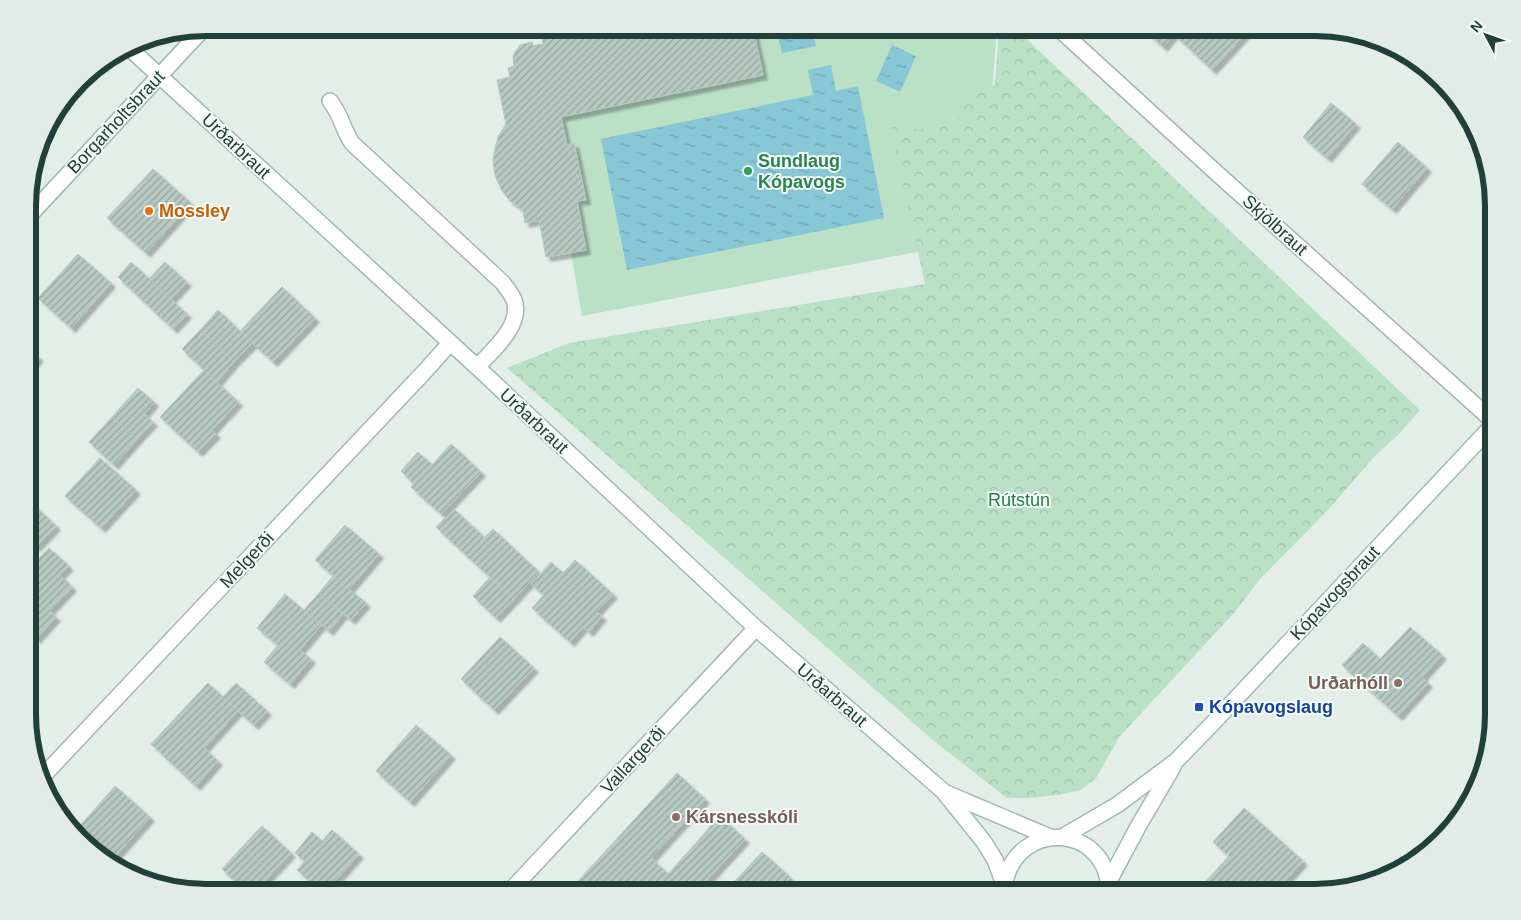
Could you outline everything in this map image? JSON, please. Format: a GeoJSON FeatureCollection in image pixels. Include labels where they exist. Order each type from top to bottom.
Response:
{"type":"FeatureCollection","features":[{"type":"Feature","properties":{"kind":"street","name":"Skjólbraut"},"geometry":{"type":"LineString","coordinates":[[1067,36],[1484,413]]}},
{"type":"Feature","properties":{"kind":"street","name":"Borgarholtsbraut"},"geometry":{"type":"LineString","coordinates":[[36,208],[195,37]]}},
{"type":"Feature","properties":{"kind":"street","name":"Urðarbraut"},"geometry":{"type":"LineString","coordinates":[[134,52],[477,367],[756,628],[943,791],[984,842],[995,860],[1002,883]]}},
{"type":"Feature","properties":{"kind":"street"},"geometry":{"type":"LineString","coordinates":[[330,101],[338,110],[346,133],[352,143],[503,283],[514,300],[516,317],[507,334],[477,367]]}},
{"type":"Feature","properties":{"kind":"street","name":"Melgerði"},"geometry":{"type":"LineString","coordinates":[[47,773],[450,343]]}},
{"type":"Feature","properties":{"kind":"street","name":"Kópavogsbraut"},"geometry":{"type":"LineString","coordinates":[[1005,883],[1008,867],[1019,853],[1033,842],[1056,837],[1117,805],[1176,761],[1484,435]]}},
{"type":"Feature","properties":{"kind":"street","name":"Vallargerði"},"geometry":{"type":"LineString","coordinates":[[517,884],[756,628]]}},
{"type":"Feature","properties":{"kind":"street","name":"Kópavogsbraut"},"geometry":{"type":"LineString","coordinates":[[1111,883],[1139,825],[1176,761]]}},
{"type":"Feature","properties":{"kind":"street","name":"Urðarbraut"},"geometry":{"type":"LineString","coordinates":[[943,791],[1056,837],[1078,842],[1093,851],[1104,865],[1108,883]]}},
{"type":"Feature","properties":{"kind":"green space","name":"Sundlaug Kópavogs"},"geometry":{"type":"Polygon","coordinates":[[[542,36],[996,36],[989,128],[922,251],[582,316],[571,253],[546,257],[539,220],[525,223],[523,210],[512,202],[504,192],[497,182],[494,171],[494,148],[506,124],[497,80],[510,77],[508,68],[514,66],[515,52],[519,47],[532,42],[533,46],[543,44],[542,36]]]}},
{"type":"Feature","properties":{"kind":"green space","name":"Rútstún"},"geometry":{"type":"Polygon","coordinates":[[[998,36],[1023,36],[1420,410],[1399,434],[1375,456],[1328,510],[1260,579],[1234,613],[1120,736],[1096,778],[1081,790],[1030,798],[1007,798],[934,741],[507,368],[569,343],[925,284],[890,124],[909,129],[935,128],[961,118],[960,88],[995,85],[998,36]]]}},
{"type":"Feature","properties":{"kind":"water"},"geometry":{"type":"Polygon","coordinates":[[[778,36],[813,36],[816,46],[782,53],[778,36]]]}},
{"type":"Feature","properties":{"kind":"water"},"geometry":{"type":"Polygon","coordinates":[[[892,45],[916,56],[900,92],[876,81],[892,45]]]}},
{"type":"Feature","properties":{"kind":"water"},"geometry":{"type":"Polygon","coordinates":[[[831,65],[836,91],[858,86],[884,218],[627,270],[601,139],[813,95],[808,70],[831,65]]]}},
{"type":"Feature","properties":{"kind":"building"},"geometry":{"type":"Polygon","coordinates":[[[542,36],[755,36],[763,75],[561,117],[567,145],[574,143],[586,200],[577,201],[586,250],[546,257],[539,220],[525,223],[523,210],[510,201],[501,189],[495,175],[493,160],[498,137],[506,124],[497,80],[510,77],[508,68],[514,66],[513,56],[520,45],[532,42],[533,46],[543,44],[542,36]]]}},
{"type":"Feature","properties":{"kind":"building"},"geometry":{"type":"Polygon","coordinates":[[[1151,36],[1172,36],[1163,47],[1151,36]]]}},
{"type":"Feature","properties":{"kind":"building"},"geometry":{"type":"Polygon","coordinates":[[[1176,36],[1243,36],[1212,70],[1176,36]]]}},
{"type":"Feature","properties":{"kind":"building"},"geometry":{"type":"Polygon","coordinates":[[[1331,103],[1356,124],[1327,158],[1303,137],[1331,103]]]}},
{"type":"Feature","properties":{"kind":"building"},"geometry":{"type":"Polygon","coordinates":[[[1398,142],[1427,168],[1392,209],[1362,184],[1398,142]]]}},
{"type":"Feature","properties":{"kind":"building"},"geometry":{"type":"Polygon","coordinates":[[[153,169],[191,203],[146,253],[107,218],[153,169]]]}},
{"type":"Feature","properties":{"kind":"building"},"geometry":{"type":"Polygon","coordinates":[[[78,254],[111,283],[71,328],[38,298],[78,254]]]}},
{"type":"Feature","properties":{"kind":"building"},"geometry":{"type":"Polygon","coordinates":[[[131,262],[187,314],[173,329],[118,277],[131,262]]]}},
{"type":"Feature","properties":{"kind":"building"},"geometry":{"type":"Polygon","coordinates":[[[165,262],[187,282],[171,299],[149,279],[165,262]]]}},
{"type":"Feature","properties":{"kind":"building"},"geometry":{"type":"Polygon","coordinates":[[[282,287],[315,318],[273,362],[240,331],[282,287]]]}},
{"type":"Feature","properties":{"kind":"building"},"geometry":{"type":"Polygon","coordinates":[[[218,310],[253,343],[234,362],[200,330],[218,310]]]}},
{"type":"Feature","properties":{"kind":"building"},"geometry":{"type":"Polygon","coordinates":[[[200,330],[234,362],[217,382],[182,349],[200,330]]]}},
{"type":"Feature","properties":{"kind":"building"},"geometry":{"type":"Polygon","coordinates":[[[204,370],[238,402],[212,430],[216,434],[198,452],[160,417],[204,370]]]}},
{"type":"Feature","properties":{"kind":"building"},"geometry":{"type":"Polygon","coordinates":[[[138,388],[154,402],[144,414],[153,422],[137,439],[112,417],[138,388]]]}},
{"type":"Feature","properties":{"kind":"building"},"geometry":{"type":"Polygon","coordinates":[[[112,417],[137,439],[114,465],[89,442],[112,417]]]}},
{"type":"Feature","properties":{"kind":"building"},"geometry":{"type":"Polygon","coordinates":[[[451,444],[481,472],[441,514],[411,487],[414,484],[401,471],[418,452],[432,465],[451,444]]]}},
{"type":"Feature","properties":{"kind":"building"},"geometry":{"type":"Polygon","coordinates":[[[100,458],[136,490],[101,528],[65,496],[100,458]]]}},
{"type":"Feature","properties":{"kind":"building"},"geometry":{"type":"Polygon","coordinates":[[[36,507],[56,526],[36,547],[36,507]]]}},
{"type":"Feature","properties":{"kind":"building"},"geometry":{"type":"Polygon","coordinates":[[[454,509],[484,537],[467,556],[436,527],[454,509]]]}},
{"type":"Feature","properties":{"kind":"building"},"geometry":{"type":"Polygon","coordinates":[[[345,525],[379,554],[349,589],[315,560],[345,525]]]}},
{"type":"Feature","properties":{"kind":"building"},"geometry":{"type":"Polygon","coordinates":[[[493,529],[539,572],[514,599],[467,556],[493,529]]]}},
{"type":"Feature","properties":{"kind":"building"},"geometry":{"type":"Polygon","coordinates":[[[49,548],[69,566],[60,575],[72,587],[49,611],[56,617],[36,639],[36,561],[49,548]]]}},
{"type":"Feature","properties":{"kind":"building"},"geometry":{"type":"Polygon","coordinates":[[[575,560],[613,594],[596,612],[602,616],[589,632],[583,627],[570,642],[532,608],[544,595],[531,584],[551,562],[563,573],[575,560]]]}},
{"type":"Feature","properties":{"kind":"building"},"geometry":{"type":"Polygon","coordinates":[[[333,576],[366,603],[351,620],[319,593],[333,576]]]}},
{"type":"Feature","properties":{"kind":"building"},"geometry":{"type":"Polygon","coordinates":[[[490,577],[514,599],[496,618],[473,596],[490,577]]]}},
{"type":"Feature","properties":{"kind":"building"},"geometry":{"type":"Polygon","coordinates":[[[319,593],[343,614],[329,631],[304,610],[319,593]]]}},
{"type":"Feature","properties":{"kind":"building"},"geometry":{"type":"Polygon","coordinates":[[[285,594],[321,625],[300,650],[311,659],[290,684],[264,662],[278,645],[257,628],[285,594]]]}},
{"type":"Feature","properties":{"kind":"building"},"geometry":{"type":"Polygon","coordinates":[[[1410,627],[1442,655],[1422,677],[1428,683],[1398,716],[1342,665],[1363,643],[1380,659],[1410,627]]]}},
{"type":"Feature","properties":{"kind":"building"},"geometry":{"type":"Polygon","coordinates":[[[500,637],[534,668],[494,710],[461,679],[500,637]]]}},
{"type":"Feature","properties":{"kind":"building"},"geometry":{"type":"Polygon","coordinates":[[[208,683],[238,711],[204,748],[218,761],[196,786],[151,744],[208,683]]]}},
{"type":"Feature","properties":{"kind":"building"},"geometry":{"type":"Polygon","coordinates":[[[236,683],[267,711],[254,725],[223,697],[236,683]]]}},
{"type":"Feature","properties":{"kind":"building"},"geometry":{"type":"Polygon","coordinates":[[[416,725],[451,755],[410,802],[376,771],[416,725]]]}},
{"type":"Feature","properties":{"kind":"building"},"geometry":{"type":"Polygon","coordinates":[[[677,773],[705,799],[651,858],[668,874],[720,816],[745,839],[704,884],[634,884],[632,882],[631,884],[576,884],[677,773]]]}},
{"type":"Feature","properties":{"kind":"building"},"geometry":{"type":"Polygon","coordinates":[[[115,786],[150,817],[115,857],[94,842],[79,827],[115,786]]]}},
{"type":"Feature","properties":{"kind":"building"},"geometry":{"type":"Polygon","coordinates":[[[1244,808],[1303,861],[1283,883],[1204,883],[1229,856],[1213,842],[1244,808]]]}},
{"type":"Feature","properties":{"kind":"building"},"geometry":{"type":"Polygon","coordinates":[[[262,826],[291,853],[272,873],[243,846],[262,826]]]}},
{"type":"Feature","properties":{"kind":"building"},"geometry":{"type":"Polygon","coordinates":[[[332,830],[359,854],[332,884],[313,884],[297,870],[305,861],[295,853],[312,832],[322,841],[332,830]]]}},
{"type":"Feature","properties":{"kind":"building"},"geometry":{"type":"Polygon","coordinates":[[[243,846],[272,873],[262,884],[238,884],[222,869],[243,846]]]}},
{"type":"Feature","properties":{"kind":"building"},"geometry":{"type":"Polygon","coordinates":[[[762,852],[790,877],[784,883],[733,884],[762,852]]]}},
{"type":"Feature","properties":{"kind":"place","name":"Sundlaug Kópavogs"},"geometry":{"type":"Point","coordinates":[748,171]}},
{"type":"Feature","properties":{"kind":"place","name":"Mossley"},"geometry":{"type":"Point","coordinates":[149,211]}},
{"type":"Feature","properties":{"kind":"place","name":"Urðarhóll"},"geometry":{"type":"Point","coordinates":[1398,683]}},
{"type":"Feature","properties":{"kind":"place","name":"Kópavogslaug"},"geometry":{"type":"Point","coordinates":[1199,707]}},
{"type":"Feature","properties":{"kind":"place","name":"Kársnesskóli"},"geometry":{"type":"Point","coordinates":[676,817]}}]}
